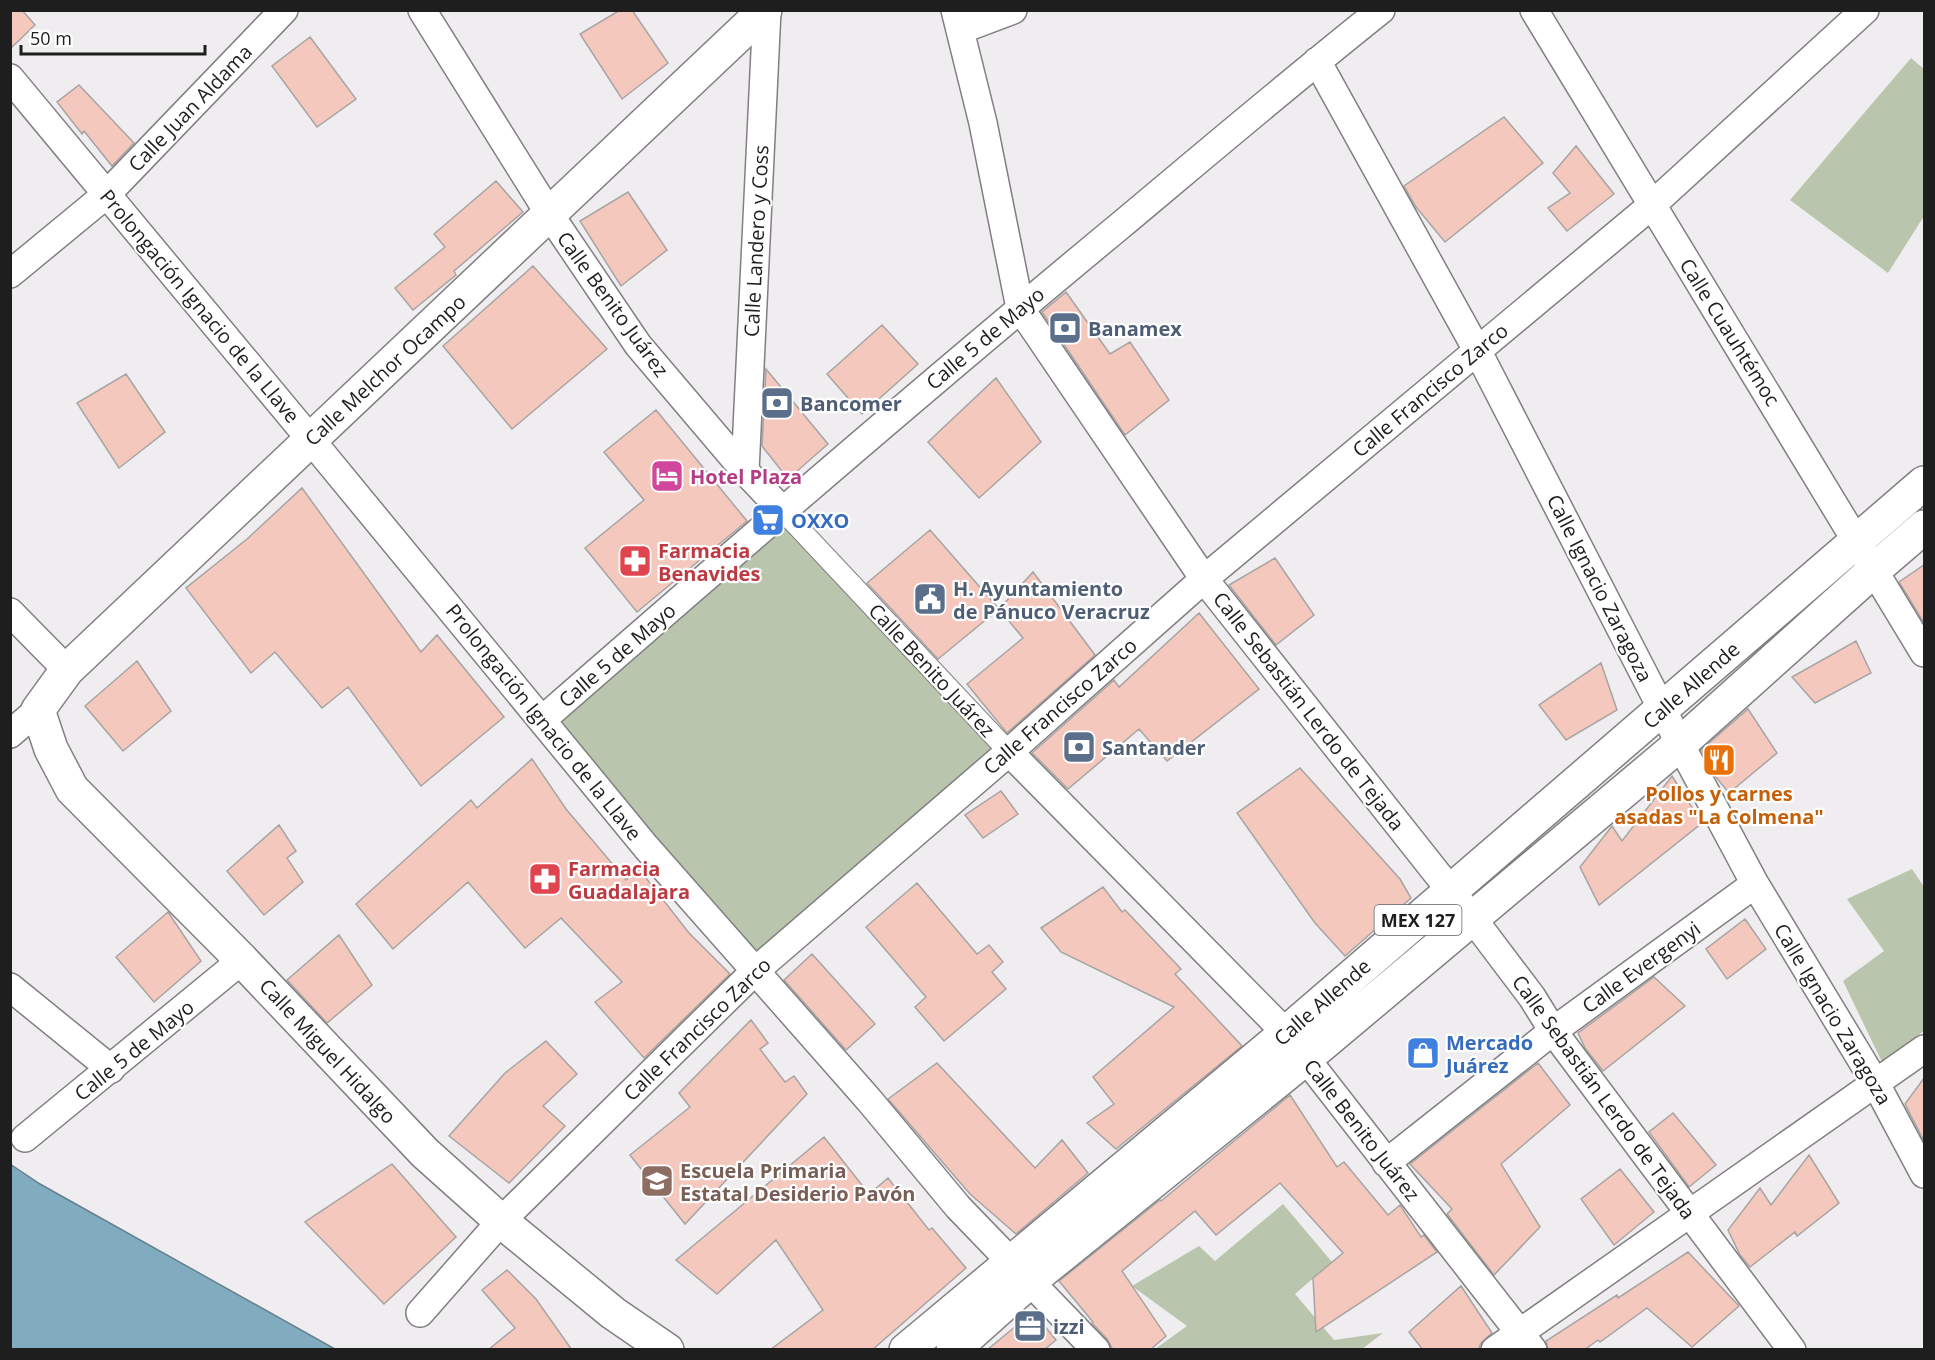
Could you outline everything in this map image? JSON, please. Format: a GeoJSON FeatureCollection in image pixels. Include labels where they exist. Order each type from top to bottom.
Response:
{"type":"FeatureCollection","features":[{"type":"Feature","properties":{"kind":"main road","name":"Calle Melchor Ocampo"},"geometry":{"type":"LineString","coordinates":[[38,710],[67,670],[766,10]]}},
{"type":"Feature","properties":{"kind":"main road","name":"Calle Allende"},"geometry":{"type":"LineString","coordinates":[[953,1350],[1020,1271],[1286,1033],[1924,483]]}},
{"type":"Feature","properties":{"kind":"main road","name":"Calle Allende"},"geometry":{"type":"LineString","coordinates":[[906,1350],[1020,1271],[1306,1058],[1680,744],[1924,527]]}},
{"type":"Feature","properties":{"kind":"main road","name":"Calle Miguel Hidalgo"},"geometry":{"type":"LineString","coordinates":[[38,710],[51,749],[72,789],[242,960],[425,1153],[501,1221],[613,1313],[667,1350]]}},
{"type":"Feature","properties":{"kind":"street","name":"Calle Juan Aldama"},"geometry":{"type":"LineString","coordinates":[[10,274],[106,194],[284,10]]}},
{"type":"Feature","properties":{"kind":"street","name":"Calle Benito Juárez"},"geometry":{"type":"LineString","coordinates":[[422,10],[550,215],[638,345],[745,471],[1009,752],[1286,1033],[1526,1340]]}},
{"type":"Feature","properties":{"kind":"street","name":"Calle Landero y Coss"},"geometry":{"type":"LineString","coordinates":[[745,471],[766,10]]}},
{"type":"Feature","properties":{"kind":"street"},"geometry":{"type":"LineString","coordinates":[[957,20],[1013,10]]}},
{"type":"Feature","properties":{"kind":"street","name":"Calle 5 de Mayo"},"geometry":{"type":"LineString","coordinates":[[542,720],[782,510],[1317,61],[1381,10]]}},
{"type":"Feature","properties":{"kind":"street","name":"Calle Cuauhtémoc"},"geometry":{"type":"LineString","coordinates":[[1534,10],[1924,653]]}},
{"type":"Feature","properties":{"kind":"street","name":"Calle Francisco Zarco"},"geometry":{"type":"LineString","coordinates":[[420,1313],[501,1221],[755,971],[1009,752],[1204,579],[1652,205],[1865,10]]}},
{"type":"Feature","properties":{"kind":"street","name":"Calle Sebastián Lerdo de Tejada"},"geometry":{"type":"LineString","coordinates":[[957,20],[983,123],[1020,309],[1204,579],[1473,919],[1532,997],[1553,1031],[1791,1350]]}},
{"type":"Feature","properties":{"kind":"street","name":"Calle Ignacio Zaragoza"},"geometry":{"type":"LineString","coordinates":[[1317,61],[1477,350],[1680,744],[1755,884],[1876,1084],[1924,1174]]}},
{"type":"Feature","properties":{"kind":"street","name":"Prolongación Ignacio de la Llave"},"geometry":{"type":"LineString","coordinates":[[10,78],[646,847],[869,1100],[958,1207],[1096,1350]]}},
{"type":"Feature","properties":{"kind":"street"},"geometry":{"type":"LineString","coordinates":[[10,612],[67,670]]}},
{"type":"Feature","properties":{"kind":"street","name":"Calle Melchor Ocampo"},"geometry":{"type":"LineString","coordinates":[[10,734],[38,710]]}},
{"type":"Feature","properties":{"kind":"street","name":"Calle Evergenyi"},"geometry":{"type":"LineString","coordinates":[[1386,1163],[1553,1031],[1755,884]]}},
{"type":"Feature","properties":{"kind":"street","name":"Calle 5 de Mayo"},"geometry":{"type":"LineString","coordinates":[[25,1138],[242,960]]}},
{"type":"Feature","properties":{"kind":"street"},"geometry":{"type":"LineString","coordinates":[[10,987],[111,1069]]}},
{"type":"Feature","properties":{"kind":"street"},"geometry":{"type":"LineString","coordinates":[[1495,1350],[1526,1340],[1689,1215],[1924,1048]]}},
{"type":"Feature","properties":{"kind":"green space"},"geometry":{"type":"Polygon","coordinates":[[[1911,58],[1924,69],[1924,216],[1888,273],[1790,200],[1911,58]]]}},
{"type":"Feature","properties":{"kind":"green space"},"geometry":{"type":"Polygon","coordinates":[[[782,510],[1009,752],[755,971],[542,720],[782,510]]]}},
{"type":"Feature","properties":{"kind":"green space"},"geometry":{"type":"Polygon","coordinates":[[[1912,869],[1924,887],[1924,1031],[1882,1062],[1843,981],[1884,951],[1847,899],[1912,869]]]}},
{"type":"Feature","properties":{"kind":"green space"},"geometry":{"type":"Polygon","coordinates":[[[1283,1204],[1332,1262],[1295,1294],[1334,1340],[1383,1333],[1362,1349],[1155,1349],[1187,1326],[1132,1286],[1199,1246],[1215,1261],[1283,1204]]]}},
{"type":"Feature","properties":{"kind":"water"},"geometry":{"type":"Polygon","coordinates":[[[10,1164],[40,1184],[335,1349],[11,1349],[10,1164]]]}},
{"type":"Feature","properties":{"kind":"building"},"geometry":{"type":"Polygon","coordinates":[[[10,10],[22,10],[35,25],[10,49],[10,10]]]}},
{"type":"Feature","properties":{"kind":"building"},"geometry":{"type":"Polygon","coordinates":[[[620,10],[632,10],[668,63],[622,99],[580,34],[620,10]]]}},
{"type":"Feature","properties":{"kind":"building"},"geometry":{"type":"Polygon","coordinates":[[[310,37],[356,99],[317,127],[272,66],[310,37]]]}},
{"type":"Feature","properties":{"kind":"building"},"geometry":{"type":"Polygon","coordinates":[[[79,85],[134,143],[112,166],[84,131],[82,134],[57,102],[79,85]]]}},
{"type":"Feature","properties":{"kind":"building"},"geometry":{"type":"Polygon","coordinates":[[[1504,117],[1543,163],[1445,242],[1416,207],[1404,186],[1504,117]]]}},
{"type":"Feature","properties":{"kind":"building"},"geometry":{"type":"Polygon","coordinates":[[[1576,146],[1614,194],[1567,231],[1548,208],[1570,193],[1553,173],[1576,146]]]}},
{"type":"Feature","properties":{"kind":"building"},"geometry":{"type":"Polygon","coordinates":[[[496,181],[523,212],[454,271],[456,275],[413,310],[395,288],[445,247],[434,234],[496,181]]]}},
{"type":"Feature","properties":{"kind":"building"},"geometry":{"type":"Polygon","coordinates":[[[628,192],[667,250],[621,286],[580,221],[628,192]]]}},
{"type":"Feature","properties":{"kind":"building"},"geometry":{"type":"Polygon","coordinates":[[[533,266],[607,349],[512,429],[443,346],[533,266]]]}},
{"type":"Feature","properties":{"kind":"building"},"geometry":{"type":"Polygon","coordinates":[[[1066,292],[1110,354],[1130,342],[1169,400],[1125,435],[1042,312],[1066,292]]]}},
{"type":"Feature","properties":{"kind":"building"},"geometry":{"type":"Polygon","coordinates":[[[882,325],[918,364],[862,414],[827,374],[882,325]]]}},
{"type":"Feature","properties":{"kind":"building","name":"Bancomer"},"geometry":{"type":"Polygon","coordinates":[[[766,369],[828,444],[788,479],[762,446],[766,369]]]}},
{"type":"Feature","properties":{"kind":"building"},"geometry":{"type":"Polygon","coordinates":[[[126,374],[165,432],[119,468],[77,403],[126,374]]]}},
{"type":"Feature","properties":{"kind":"building"},"geometry":{"type":"Polygon","coordinates":[[[996,378],[1041,442],[979,498],[928,442],[996,378]]]}},
{"type":"Feature","properties":{"kind":"building","name":"Hotel Plaza"},"geometry":{"type":"Polygon","coordinates":[[[656,410],[747,521],[637,612],[585,548],[644,500],[604,452],[656,410]]]}},
{"type":"Feature","properties":{"kind":"building"},"geometry":{"type":"Polygon","coordinates":[[[302,488],[421,652],[437,635],[504,717],[421,786],[348,687],[322,708],[275,652],[251,673],[186,588],[247,539],[302,488]]]}},
{"type":"Feature","properties":{"kind":"building","name":"H. Ayuntamiento de Pánuco Veracruz"},"geometry":{"type":"Polygon","coordinates":[[[930,530],[999,609],[938,659],[867,583],[930,530]]]}},
{"type":"Feature","properties":{"kind":"building"},"geometry":{"type":"Polygon","coordinates":[[[1275,558],[1314,615],[1276,645],[1229,585],[1275,558]]]}},
{"type":"Feature","properties":{"kind":"building"},"geometry":{"type":"Polygon","coordinates":[[[1924,565],[1924,623],[1899,582],[1924,565]]]}},
{"type":"Feature","properties":{"kind":"building"},"geometry":{"type":"Polygon","coordinates":[[[1033,572],[1095,655],[1007,733],[967,684],[1023,638],[999,609],[1033,572]]]}},
{"type":"Feature","properties":{"kind":"building"},"geometry":{"type":"Polygon","coordinates":[[[1199,613],[1259,689],[1167,761],[1139,729],[1068,789],[1032,753],[1114,680],[1119,687],[1199,613]]]}},
{"type":"Feature","properties":{"kind":"building"},"geometry":{"type":"Polygon","coordinates":[[[1856,641],[1871,673],[1815,703],[1792,677],[1856,641]]]}},
{"type":"Feature","properties":{"kind":"building"},"geometry":{"type":"Polygon","coordinates":[[[137,661],[171,711],[123,751],[85,706],[137,661]]]}},
{"type":"Feature","properties":{"kind":"building"},"geometry":{"type":"Polygon","coordinates":[[[1601,663],[1617,710],[1566,740],[1539,705],[1601,663]]]}},
{"type":"Feature","properties":{"kind":"building"},"geometry":{"type":"Polygon","coordinates":[[[1748,709],[1777,753],[1729,793],[1716,777],[1701,750],[1748,709]]]}},
{"type":"Feature","properties":{"kind":"building"},"geometry":{"type":"Polygon","coordinates":[[[532,759],[566,809],[626,880],[639,869],[689,933],[730,974],[644,1058],[595,1002],[622,982],[561,918],[525,948],[468,882],[393,949],[356,904],[471,800],[477,808],[532,759]]]}},
{"type":"Feature","properties":{"kind":"building"},"geometry":{"type":"Polygon","coordinates":[[[1300,768],[1400,879],[1411,898],[1345,956],[1315,923],[1237,813],[1300,768]]]}},
{"type":"Feature","properties":{"kind":"building"},"geometry":{"type":"Polygon","coordinates":[[[1672,776],[1702,823],[1599,905],[1580,867],[1612,826],[1622,841],[1672,776]]]}},
{"type":"Feature","properties":{"kind":"building"},"geometry":{"type":"Polygon","coordinates":[[[1001,791],[1018,814],[983,838],[965,815],[1001,791]]]}},
{"type":"Feature","properties":{"kind":"building"},"geometry":{"type":"Polygon","coordinates":[[[279,825],[296,851],[287,858],[303,882],[264,915],[227,871],[279,825]]]}},
{"type":"Feature","properties":{"kind":"building"},"geometry":{"type":"Polygon","coordinates":[[[917,883],[977,954],[989,945],[1003,962],[992,972],[1006,989],[944,1041],[915,1007],[926,997],[866,927],[917,883]]]}},
{"type":"Feature","properties":{"kind":"building"},"geometry":{"type":"Polygon","coordinates":[[[1103,887],[1122,912],[1125,910],[1181,969],[1175,974],[1242,1046],[1116,1149],[1087,1123],[1114,1104],[1093,1077],[1174,1007],[1061,952],[1041,928],[1103,887]]]}},
{"type":"Feature","properties":{"kind":"building"},"geometry":{"type":"Polygon","coordinates":[[[168,912],[201,961],[154,1002],[116,957],[168,912]]]}},
{"type":"Feature","properties":{"kind":"building"},"geometry":{"type":"Polygon","coordinates":[[[1745,919],[1766,949],[1727,979],[1706,949],[1745,919]]]}},
{"type":"Feature","properties":{"kind":"building"},"geometry":{"type":"Polygon","coordinates":[[[339,935],[372,985],[327,1023],[287,980],[339,935]]]}},
{"type":"Feature","properties":{"kind":"building"},"geometry":{"type":"Polygon","coordinates":[[[812,954],[875,1024],[846,1050],[784,980],[812,954]]]}},
{"type":"Feature","properties":{"kind":"building"},"geometry":{"type":"Polygon","coordinates":[[[1654,977],[1685,1006],[1603,1071],[1585,1048],[1578,1033],[1654,977]]]}},
{"type":"Feature","properties":{"kind":"building"},"geometry":{"type":"Polygon","coordinates":[[[751,1020],[768,1043],[760,1049],[785,1082],[794,1076],[807,1094],[685,1224],[630,1155],[690,1107],[679,1093],[751,1020]]]}},
{"type":"Feature","properties":{"kind":"building"},"geometry":{"type":"Polygon","coordinates":[[[546,1041],[577,1074],[543,1106],[565,1126],[509,1183],[449,1136],[505,1073],[546,1041]]]}},
{"type":"Feature","properties":{"kind":"building"},"geometry":{"type":"Polygon","coordinates":[[[937,1063],[1035,1168],[1062,1140],[1088,1173],[1016,1234],[970,1194],[888,1099],[937,1063]]]}},
{"type":"Feature","properties":{"kind":"building"},"geometry":{"type":"Polygon","coordinates":[[[1538,1063],[1570,1105],[1501,1164],[1540,1227],[1494,1275],[1447,1214],[1452,1209],[1410,1164],[1538,1063]]]}},
{"type":"Feature","properties":{"kind":"building"},"geometry":{"type":"Polygon","coordinates":[[[1924,1078],[1924,1141],[1905,1104],[1924,1078]]]}},
{"type":"Feature","properties":{"kind":"building"},"geometry":{"type":"Polygon","coordinates":[[[1290,1095],[1337,1167],[1344,1162],[1388,1215],[1400,1205],[1421,1237],[1424,1235],[1437,1252],[1316,1332],[1313,1278],[1343,1253],[1280,1183],[1216,1235],[1195,1211],[1122,1271],[1166,1336],[1150,1350],[1113,1350],[1107,1339],[1059,1281],[1290,1095]]]}},
{"type":"Feature","properties":{"kind":"building"},"geometry":{"type":"Polygon","coordinates":[[[1673,1113],[1716,1165],[1689,1187],[1649,1132],[1673,1113]]]}},
{"type":"Feature","properties":{"kind":"building"},"geometry":{"type":"Polygon","coordinates":[[[824,1137],[869,1194],[888,1178],[929,1230],[932,1228],[966,1268],[872,1350],[770,1350],[823,1310],[776,1240],[717,1294],[676,1260],[824,1137]]]}},
{"type":"Feature","properties":{"kind":"building"},"geometry":{"type":"Polygon","coordinates":[[[1809,1155],[1839,1203],[1797,1236],[1795,1232],[1750,1267],[1740,1255],[1728,1230],[1760,1188],[1771,1205],[1809,1155]]]}},
{"type":"Feature","properties":{"kind":"building"},"geometry":{"type":"Polygon","coordinates":[[[392,1164],[456,1237],[384,1304],[305,1222],[392,1164]]]}},
{"type":"Feature","properties":{"kind":"building"},"geometry":{"type":"Polygon","coordinates":[[[1620,1169],[1654,1212],[1614,1245],[1581,1199],[1620,1169]]]}},
{"type":"Feature","properties":{"kind":"building"},"geometry":{"type":"Polygon","coordinates":[[[1688,1252],[1739,1306],[1692,1347],[1647,1308],[1600,1342],[1598,1340],[1584,1350],[1548,1350],[1546,1341],[1617,1295],[1618,1298],[1688,1252]]]}},
{"type":"Feature","properties":{"kind":"building"},"geometry":{"type":"Polygon","coordinates":[[[507,1270],[536,1299],[572,1350],[488,1350],[515,1328],[482,1290],[507,1270]]]}},
{"type":"Feature","properties":{"kind":"building"},"geometry":{"type":"Polygon","coordinates":[[[1461,1286],[1492,1333],[1481,1343],[1478,1350],[1423,1350],[1409,1332],[1461,1286]]]}},
{"type":"Feature","properties":{"kind":"building","name":"izzi"},"geometry":{"type":"Polygon","coordinates":[[[1033,1312],[1056,1340],[1044,1350],[987,1350],[1033,1312]]]}},
{"type":"Feature","properties":{"kind":"place","name":"Banamex"},"geometry":{"type":"Point","coordinates":[1065,328]}},
{"type":"Feature","properties":{"kind":"place","name":"Bancomer"},"geometry":{"type":"Point","coordinates":[777,403]}},
{"type":"Feature","properties":{"kind":"place","name":"Hotel Plaza"},"geometry":{"type":"Point","coordinates":[667,476]}},
{"type":"Feature","properties":{"kind":"place","name":"OXXO"},"geometry":{"type":"Point","coordinates":[768,520]}},
{"type":"Feature","properties":{"kind":"place","name":"Farmacia Benavides"},"geometry":{"type":"Point","coordinates":[635,561]}},
{"type":"Feature","properties":{"kind":"place","name":"H. Ayuntamiento de Pánuco Veracruz"},"geometry":{"type":"Point","coordinates":[930,599]}},
{"type":"Feature","properties":{"kind":"place","name":"Santander"},"geometry":{"type":"Point","coordinates":[1079,747]}},
{"type":"Feature","properties":{"kind":"place","name":"Pollos y carnes asadas \"La Colmena\""},"geometry":{"type":"Point","coordinates":[1719,760]}},
{"type":"Feature","properties":{"kind":"place","name":"Farmacia Guadalajara"},"geometry":{"type":"Point","coordinates":[545,879]}},
{"type":"Feature","properties":{"kind":"place","name":"Mercado Juárez"},"geometry":{"type":"Point","coordinates":[1423,1053]}},
{"type":"Feature","properties":{"kind":"place","name":"Escuela Primaria Estatal Desiderio Pavón"},"geometry":{"type":"Point","coordinates":[657,1181]}},
{"type":"Feature","properties":{"kind":"place","name":"izzi"},"geometry":{"type":"Point","coordinates":[1030,1326]}}]}
